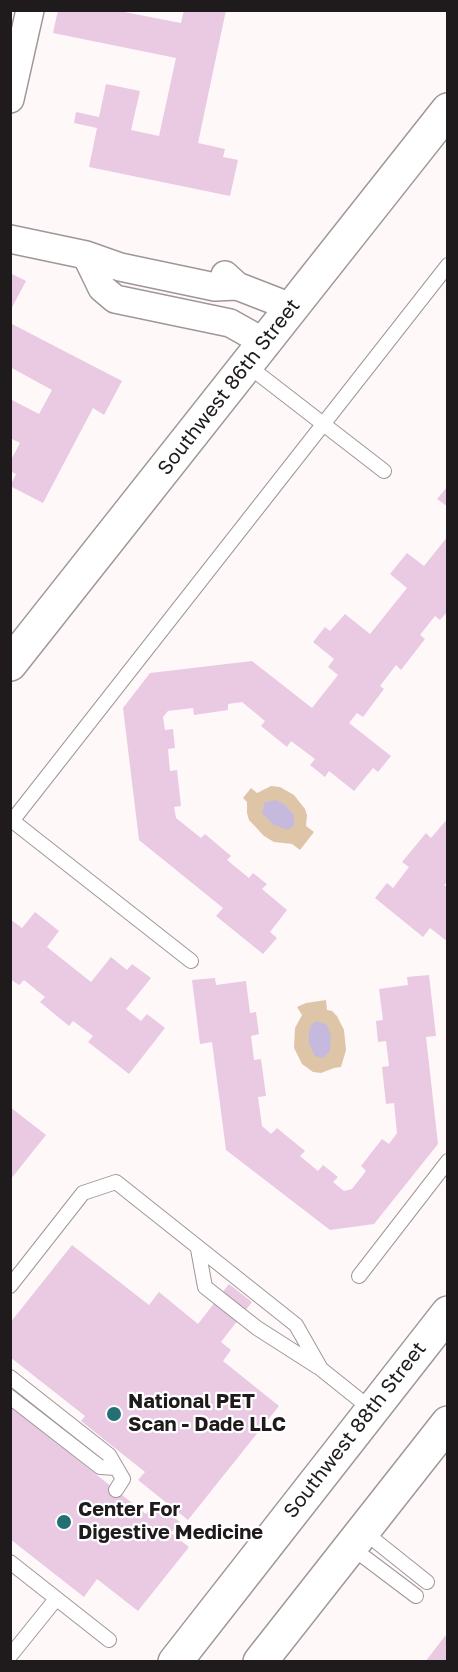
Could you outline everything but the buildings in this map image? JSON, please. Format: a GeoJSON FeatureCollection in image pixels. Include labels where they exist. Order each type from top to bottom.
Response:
{"type":"FeatureCollection","features":[{"type":"Feature","properties":{"kind":"main road","name":"Southwest 86th Street"},"geometry":{"type":"LineString","coordinates":[[10,664],[447,110]]}},
{"type":"Feature","properties":{"kind":"main road","name":"Southwest 88th Street"},"geometry":{"type":"LineString","coordinates":[[175,1662],[447,1313]]}},
{"type":"Feature","properties":{"kind":"main road"},"geometry":{"type":"LineString","coordinates":[[260,1662],[447,1423]]}},
{"type":"Feature","properties":{"kind":"street"},"geometry":{"type":"LineString","coordinates":[[10,99],[30,10]]}},
{"type":"Feature","properties":{"kind":"street"},"geometry":{"type":"LineString","coordinates":[[10,239],[86,255],[120,267],[215,287],[237,286],[291,307]]}},
{"type":"Feature","properties":{"kind":"street"},"geometry":{"type":"LineString","coordinates":[[86,255],[102,288],[115,299],[230,323],[255,353]]}},
{"type":"Feature","properties":{"kind":"lane"},"geometry":{"type":"LineString","coordinates":[[191,961],[11,820],[447,265]]}},
{"type":"Feature","properties":{"kind":"lane"},"geometry":{"type":"LineString","coordinates":[[255,353],[323,425],[384,471]]}},
{"type":"Feature","properties":{"kind":"lane"},"geometry":{"type":"LineString","coordinates":[[359,1276],[447,1161]]}},
{"type":"Feature","properties":{"kind":"lane"},"geometry":{"type":"LineString","coordinates":[[10,1286],[83,1193],[116,1182],[296,1325],[321,1369]]}},
{"type":"Feature","properties":{"kind":"lane"},"geometry":{"type":"LineString","coordinates":[[198,1249],[206,1287],[257,1328],[321,1369],[371,1409]]}},
{"type":"Feature","properties":{"kind":"lane"},"geometry":{"type":"LineString","coordinates":[[10,1377],[109,1455],[123,1479],[116,1490]]}},
{"type":"Feature","properties":{"kind":"lane"},"geometry":{"type":"LineString","coordinates":[[10,1397],[100,1467],[116,1468]]}},
{"type":"Feature","properties":{"kind":"lane"},"geometry":{"type":"LineString","coordinates":[[357,1539],[427,1582]]}},
{"type":"Feature","properties":{"kind":"lane"},"geometry":{"type":"LineString","coordinates":[[357,1539],[416,1596]]}},
{"type":"Feature","properties":{"kind":"lane"},"geometry":{"type":"LineString","coordinates":[[10,1562],[109,1640]]}},
{"type":"Feature","properties":{"kind":"lane"},"geometry":{"type":"LineString","coordinates":[[10,1656],[56,1599]]}},
{"type":"Feature","properties":{"kind":"shaded area"},"geometry":{"type":"Polygon","coordinates":[[[271,786],[280,787],[294,795],[305,809],[306,826],[314,832],[300,850],[292,844],[274,842],[264,836],[249,820],[247,802],[243,798],[251,788],[257,793],[271,786]]]}},
{"type":"Feature","properties":{"kind":"shaded area"},"geometry":{"type":"Polygon","coordinates":[[[276,800],[284,804],[294,815],[294,825],[288,830],[274,825],[262,813],[265,802],[276,800]]]}},
{"type":"Feature","properties":{"kind":"shaded area"},"geometry":{"type":"Polygon","coordinates":[[[326,1000],[327,1010],[337,1016],[344,1030],[346,1050],[341,1067],[321,1073],[313,1072],[302,1064],[294,1048],[295,1028],[302,1015],[297,1007],[326,1000]]]}},
{"type":"Feature","properties":{"kind":"shaded area"},"geometry":{"type":"Polygon","coordinates":[[[317,1021],[327,1025],[331,1036],[330,1051],[323,1058],[315,1056],[309,1044],[309,1031],[312,1024],[317,1021]]]}},
{"type":"Feature","properties":{"kind":"place","name":"National PET Scan - Dade LLC"},"geometry":{"type":"Point","coordinates":[114,1414]}},
{"type":"Feature","properties":{"kind":"place","name":"Center For Digestive Medicine"},"geometry":{"type":"Point","coordinates":[64,1522]}}]}
